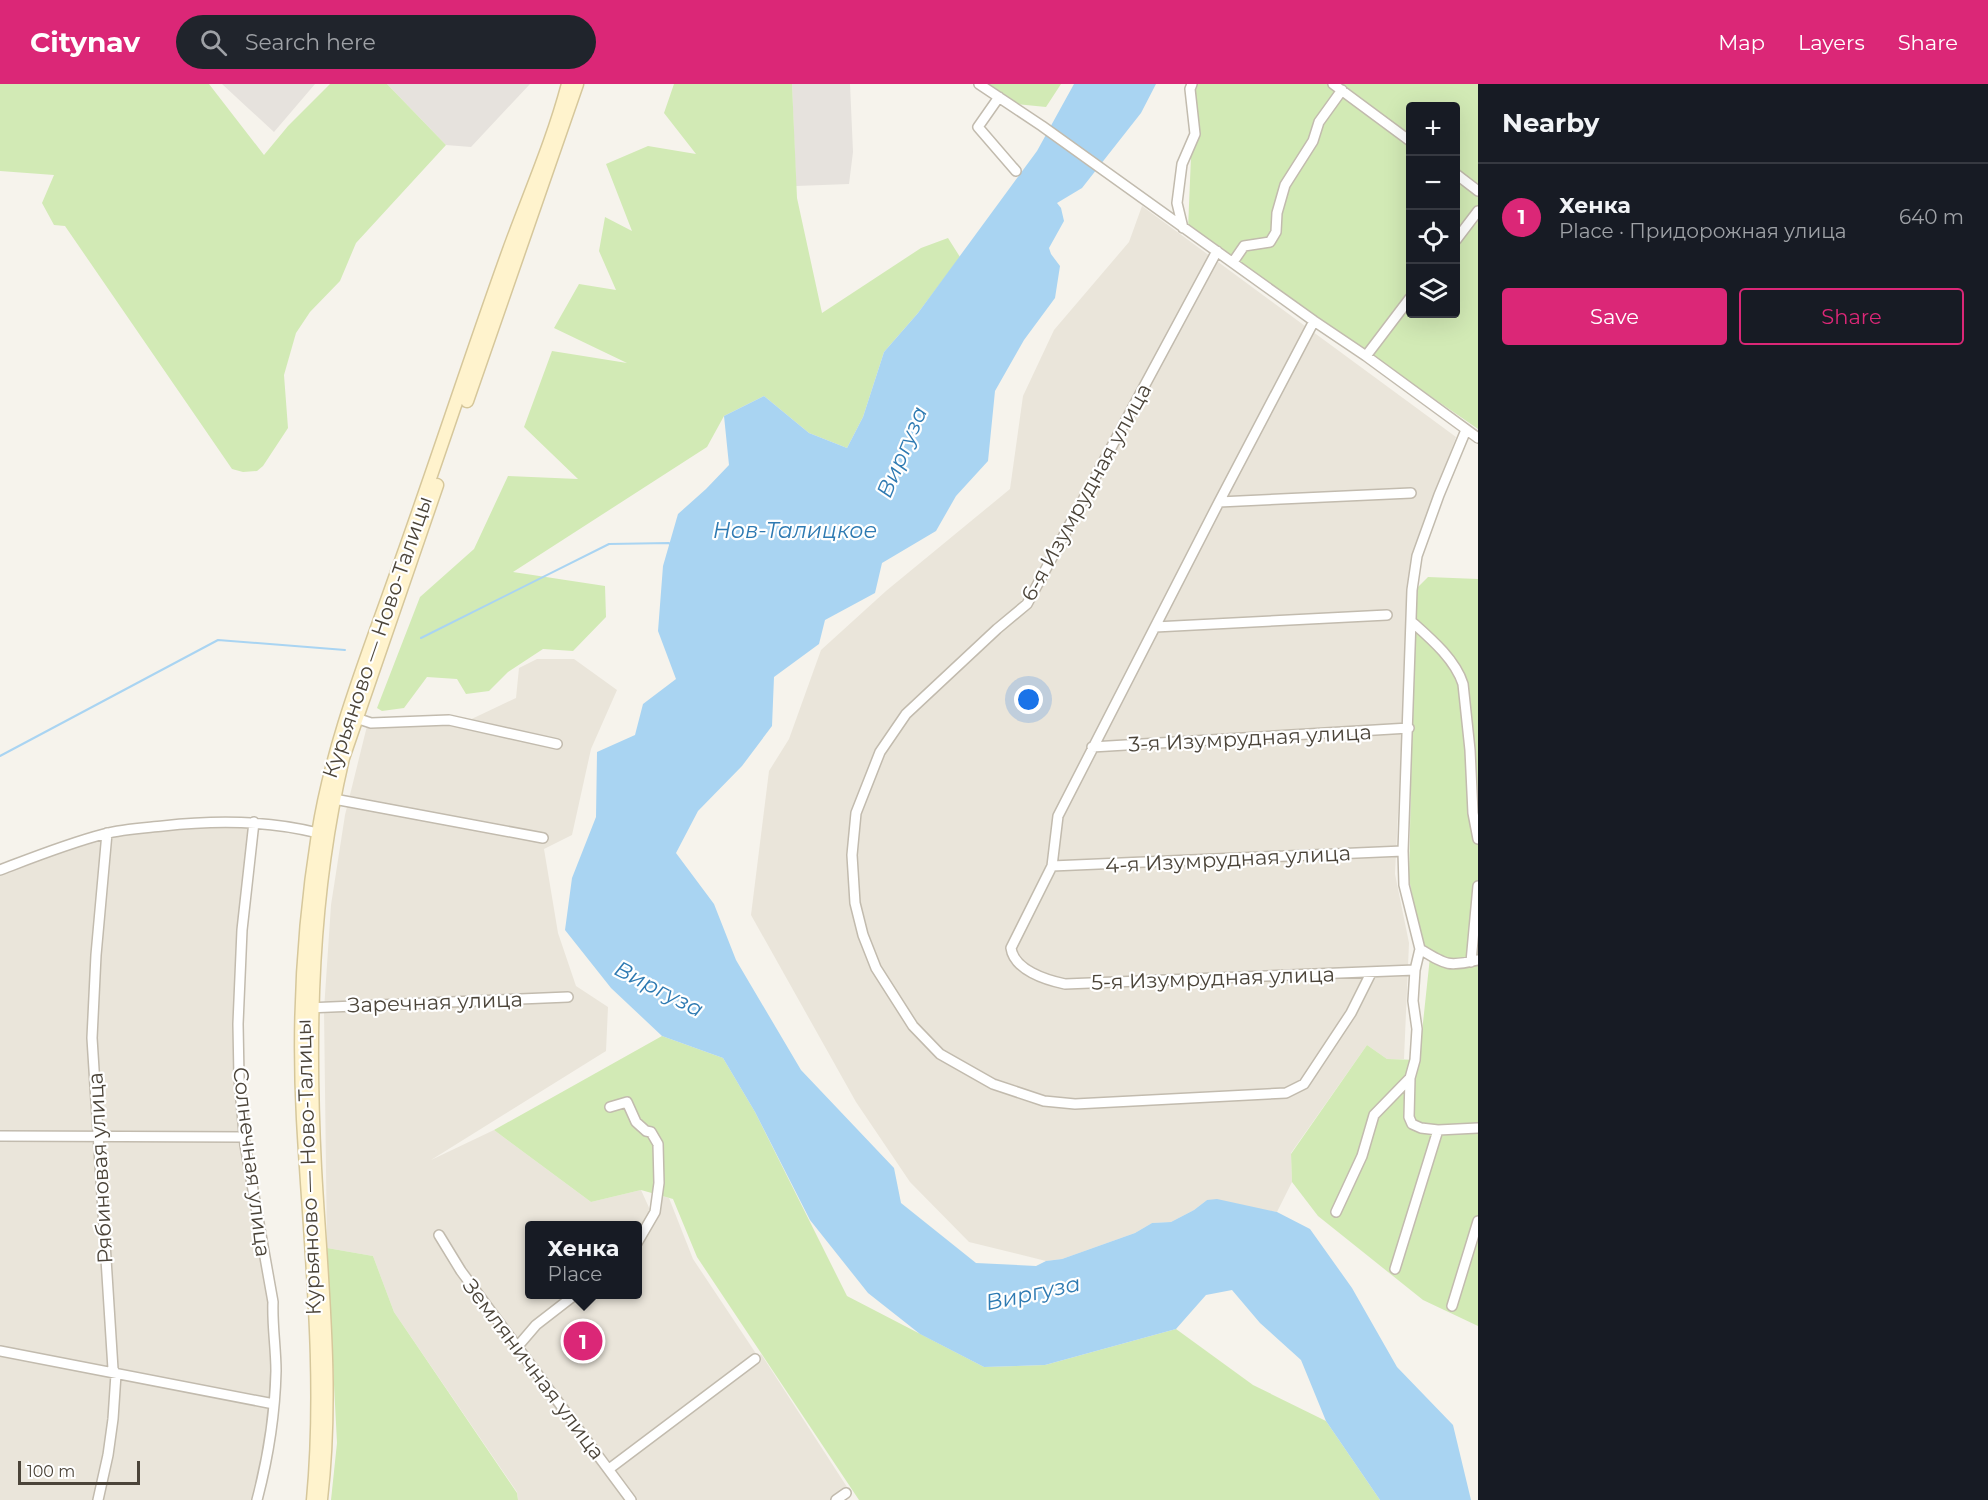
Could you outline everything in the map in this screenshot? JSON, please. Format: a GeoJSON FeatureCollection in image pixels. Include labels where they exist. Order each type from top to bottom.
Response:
{"type":"FeatureCollection","features":[{"type":"Feature","properties":{"kind":"main road","name":"Курьяново — Ново-Талицы"},"geometry":{"type":"LineString","coordinates":[[321,1500],[325,1461],[326,1384],[307,1008],[321,877],[334,799],[343,758],[356,718],[577,84]]}},
{"type":"Feature","properties":{"kind":"main road","name":"Курьяново — Ново-Талицы"},"geometry":{"type":"LineString","coordinates":[[312,1500],[317,1444],[317,1384],[302,1108],[307,1008],[307,924],[324,797],[346,717],[564,87]]}},
{"type":"Feature","properties":{"kind":"street"},"geometry":{"type":"LineString","coordinates":[[979,84],[1042,126],[1478,438]]}},
{"type":"Feature","properties":{"kind":"street"},"geometry":{"type":"LineString","coordinates":[[1182,228],[1177,203],[1182,164],[1195,134],[1190,89],[1192,84]]}},
{"type":"Feature","properties":{"kind":"street"},"geometry":{"type":"LineString","coordinates":[[1333,84],[1406,138]]}},
{"type":"Feature","properties":{"kind":"street"},"geometry":{"type":"LineString","coordinates":[[1233,262],[1244,246],[1270,242],[1276,232],[1277,213],[1285,185],[1313,141],[1319,122],[1342,90]]}},
{"type":"Feature","properties":{"kind":"street"},"geometry":{"type":"LineString","coordinates":[[999,97],[978,126],[1016,171]]}},
{"type":"Feature","properties":{"kind":"street"},"geometry":{"type":"LineString","coordinates":[[1460,178],[1478,191]]}},
{"type":"Feature","properties":{"kind":"street"},"geometry":{"type":"LineString","coordinates":[[1460,234],[1478,211]]}},
{"type":"Feature","properties":{"kind":"street","name":"6-я Изумрудная улица"},"geometry":{"type":"LineString","coordinates":[[1217,251],[1027,604],[906,714],[879,752],[856,813],[852,855],[855,903],[863,935],[876,968],[913,1026],[940,1054],[993,1084],[1044,1101],[1075,1104],[1286,1092],[1304,1084],[1351,1013],[1371,973]]}},
{"type":"Feature","properties":{"kind":"street"},"geometry":{"type":"LineString","coordinates":[[1366,356],[1406,303]]}},
{"type":"Feature","properties":{"kind":"street"},"geometry":{"type":"LineString","coordinates":[[1052,866],[1058,816],[1314,321]]}},
{"type":"Feature","properties":{"kind":"street"},"geometry":{"type":"LineString","coordinates":[[1466,430],[1417,556],[1412,590],[1403,851],[1404,885],[1420,949],[1415,970],[1413,1001],[1417,1029],[1415,1060],[1410,1078],[1409,1117],[1412,1124],[1421,1128],[1438,1130],[1478,1128]]}},
{"type":"Feature","properties":{"kind":"street"},"geometry":{"type":"LineString","coordinates":[[1219,502],[1411,493]]}},
{"type":"Feature","properties":{"kind":"street"},"geometry":{"type":"LineString","coordinates":[[1155,627],[1387,615]]}},
{"type":"Feature","properties":{"kind":"street"},"geometry":{"type":"LineString","coordinates":[[1411,621],[1433,641],[1460,675],[1463,684],[1470,750],[1473,813],[1478,839]]}},
{"type":"Feature","properties":{"kind":"street"},"geometry":{"type":"LineString","coordinates":[[356,718],[371,723],[449,720],[557,744]]}},
{"type":"Feature","properties":{"kind":"street","name":"3-я Изумрудная улица"},"geometry":{"type":"LineString","coordinates":[[1092,747],[1408,728]]}},
{"type":"Feature","properties":{"kind":"street"},"geometry":{"type":"LineString","coordinates":[[334,799],[543,838]]}},
{"type":"Feature","properties":{"kind":"street"},"geometry":{"type":"LineString","coordinates":[[0,870],[74,843],[107,834],[185,823],[254,822],[290,826],[318,833]]}},
{"type":"Feature","properties":{"kind":"street","name":"Солнечная улица"},"geometry":{"type":"LineString","coordinates":[[254,822],[242,930],[238,1024],[239,1078],[245,1137],[273,1302],[272,1327],[276,1369],[266,1467],[257,1500]]}},
{"type":"Feature","properties":{"kind":"street","name":"Рябиновая улица"},"geometry":{"type":"LineString","coordinates":[[98,1500],[111,1437],[116,1374],[112,1347],[92,1038],[96,956],[107,834]]}},
{"type":"Feature","properties":{"kind":"street","name":"4-я Изумрудная улица"},"geometry":{"type":"LineString","coordinates":[[1052,866],[1403,851]]}},
{"type":"Feature","properties":{"kind":"street","name":"5-я Изумрудная улица"},"geometry":{"type":"LineString","coordinates":[[1052,866],[1011,948],[1016,961],[1046,981],[1065,984],[1415,970]]}},
{"type":"Feature","properties":{"kind":"street"},"geometry":{"type":"LineString","coordinates":[[1420,949],[1442,963],[1455,965],[1474,961],[1478,886]]}},
{"type":"Feature","properties":{"kind":"street","name":"Заречная улица"},"geometry":{"type":"LineString","coordinates":[[307,1008],[568,997]]}},
{"type":"Feature","properties":{"kind":"street"},"geometry":{"type":"LineString","coordinates":[[1336,1212],[1362,1156],[1374,1115],[1410,1078]]}},
{"type":"Feature","properties":{"kind":"street"},"geometry":{"type":"LineString","coordinates":[[610,1107],[627,1102],[636,1122],[646,1131],[651,1132],[658,1144],[659,1183],[655,1212],[642,1234]]}},
{"type":"Feature","properties":{"kind":"street"},"geometry":{"type":"LineString","coordinates":[[1395,1269],[1438,1130]]}},
{"type":"Feature","properties":{"kind":"street"},"geometry":{"type":"LineString","coordinates":[[0,1136],[245,1137]]}},
{"type":"Feature","properties":{"kind":"street"},"geometry":{"type":"LineString","coordinates":[[1452,1306],[1478,1221]]}},
{"type":"Feature","properties":{"kind":"street","name":"Земляничная улица"},"geometry":{"type":"LineString","coordinates":[[439,1235],[461,1271],[631,1500]]}},
{"type":"Feature","properties":{"kind":"street"},"geometry":{"type":"LineString","coordinates":[[518,1346],[536,1325],[570,1299]]}},
{"type":"Feature","properties":{"kind":"street"},"geometry":{"type":"LineString","coordinates":[[0,1351],[274,1404]]}},
{"type":"Feature","properties":{"kind":"street"},"geometry":{"type":"LineString","coordinates":[[609,1469],[754,1359]]}},
{"type":"Feature","properties":{"kind":"street"},"geometry":{"type":"LineString","coordinates":[[836,1500],[846,1493]]}},
{"type":"Feature","properties":{"kind":"shaded area"},"geometry":{"type":"Polygon","coordinates":[[[222,84],[315,84],[274,132],[222,84]]]}},
{"type":"Feature","properties":{"kind":"shaded area"},"geometry":{"type":"Polygon","coordinates":[[[387,84],[530,84],[471,147],[446,145],[387,84]]]}},
{"type":"Feature","properties":{"kind":"shaded area"},"geometry":{"type":"Polygon","coordinates":[[[792,84],[850,84],[853,152],[849,184],[796,186],[792,84]]]}},
{"type":"Feature","properties":{"kind":"shaded area"},"geometry":{"type":"Polygon","coordinates":[[[1142,206],[1456,437],[1410,565],[1395,874],[1409,943],[1404,1059],[1387,1059],[1367,1045],[1291,1153],[1292,1182],[1277,1212],[1207,1200],[1171,1222],[1152,1223],[1135,1233],[1062,1259],[1046,1261],[969,1242],[910,1182],[856,1102],[751,915],[769,771],[789,739],[821,650],[886,591],[1010,489],[1023,396],[1054,330],[1129,242],[1142,206]]]}},
{"type":"Feature","properties":{"kind":"shaded area"},"geometry":{"type":"Polygon","coordinates":[[[537,659],[574,659],[617,690],[591,749],[572,835],[544,849],[558,933],[576,986],[608,1007],[606,1051],[431,1160],[494,1130],[591,1202],[641,1190],[651,1212],[642,1229],[642,1221],[525,1221],[525,1299],[565,1299],[533,1323],[516,1340],[436,1234],[629,1500],[518,1500],[517,1492],[394,1312],[373,1256],[327,1248],[324,1010],[331,905],[345,815],[367,726],[459,725],[516,698],[519,668],[537,659]]]}},
{"type":"Feature","properties":{"kind":"shaded area"},"geometry":{"type":"Polygon","coordinates":[[[252,824],[241,930],[244,1135],[99,1134],[94,1038],[109,835],[147,829],[252,824]]]}},
{"type":"Feature","properties":{"kind":"shaded area"},"geometry":{"type":"Polygon","coordinates":[[[106,836],[95,955],[96,1133],[0,1134],[0,872],[106,836]]]}},
{"type":"Feature","properties":{"kind":"shaded area"},"geometry":{"type":"Polygon","coordinates":[[[0,1137],[96,1137],[114,1372],[0,1350],[0,1137]]]}},
{"type":"Feature","properties":{"kind":"shaded area"},"geometry":{"type":"Polygon","coordinates":[[[98,1137],[244,1138],[272,1303],[273,1403],[118,1373],[98,1137]]]}},
{"type":"Feature","properties":{"kind":"shaded area"},"geometry":{"type":"Polygon","coordinates":[[[659,1195],[669,1198],[693,1259],[757,1355],[609,1466],[520,1346],[526,1338],[575,1299],[642,1299],[642,1234],[659,1195]]]}},
{"type":"Feature","properties":{"kind":"shaded area"},"geometry":{"type":"Polygon","coordinates":[[[0,1353],[115,1375],[111,1419],[96,1500],[0,1500],[0,1353]]]}},
{"type":"Feature","properties":{"kind":"shaded area"},"geometry":{"type":"Polygon","coordinates":[[[761,1354],[847,1487],[832,1500],[633,1500],[611,1469],[761,1354]]]}},
{"type":"Feature","properties":{"kind":"shaded area"},"geometry":{"type":"Polygon","coordinates":[[[117,1376],[273,1406],[255,1500],[100,1500],[117,1376]]]}},
{"type":"Feature","properties":{"kind":"green space"},"geometry":{"type":"Polygon","coordinates":[[[0,84],[209,84],[264,155],[288,126],[330,84],[387,84],[446,145],[356,243],[340,281],[310,312],[296,333],[284,375],[288,428],[263,466],[257,471],[243,472],[232,469],[65,226],[54,225],[42,203],[54,175],[0,171],[0,84]]]}},
{"type":"Feature","properties":{"kind":"green space"},"geometry":{"type":"Polygon","coordinates":[[[674,84],[792,84],[797,198],[822,313],[921,248],[948,238],[960,257],[918,313],[884,352],[863,417],[847,448],[809,433],[764,396],[724,416],[707,447],[513,572],[605,586],[606,617],[573,651],[543,649],[508,672],[489,691],[466,694],[457,679],[427,677],[404,708],[382,711],[377,708],[420,597],[474,549],[508,476],[578,479],[524,427],[552,351],[627,363],[554,328],[579,284],[616,290],[599,251],[605,217],[632,231],[606,164],[648,146],[696,154],[664,113],[674,84]]]}},
{"type":"Feature","properties":{"kind":"green space"},"geometry":{"type":"Polygon","coordinates":[[[986,84],[1061,84],[1046,107],[1015,104],[986,84]]]}},
{"type":"Feature","properties":{"kind":"green space"},"geometry":{"type":"Polygon","coordinates":[[[1194,84],[1478,84],[1478,429],[1188,229],[1194,84]]]}},
{"type":"Feature","properties":{"kind":"green space"},"geometry":{"type":"Polygon","coordinates":[[[1428,577],[1478,579],[1478,1326],[1423,1300],[1318,1216],[1292,1182],[1291,1154],[1367,1045],[1387,1059],[1419,1060],[1430,957],[1420,933],[1409,879],[1415,590],[1428,577]]]}},
{"type":"Feature","properties":{"kind":"green space"},"geometry":{"type":"Polygon","coordinates":[[[662,1036],[723,1058],[755,1112],[847,1296],[984,1367],[1045,1365],[1176,1329],[1253,1385],[1326,1421],[1380,1500],[859,1500],[697,1257],[673,1199],[641,1190],[591,1202],[494,1130],[662,1036]]]}},
{"type":"Feature","properties":{"kind":"green space"},"geometry":{"type":"Polygon","coordinates":[[[327,1248],[373,1256],[394,1312],[517,1493],[518,1500],[331,1500],[337,1443],[327,1248]]]}},
{"type":"Feature","properties":{"kind":"water","name":"Нов-Талицкое"},"geometry":{"type":"Polygon","coordinates":[[[1074,84],[1156,84],[1141,113],[1082,188],[1057,203],[1061,208],[1064,221],[1049,248],[1060,266],[1055,298],[1024,340],[995,391],[988,461],[956,496],[936,531],[882,563],[875,593],[825,620],[819,644],[774,677],[772,726],[742,766],[698,811],[676,853],[714,904],[736,960],[801,1070],[894,1168],[901,1203],[976,1263],[1036,1266],[1046,1261],[1062,1259],[1135,1233],[1152,1223],[1171,1222],[1207,1200],[1217,1199],[1277,1212],[1310,1229],[1352,1288],[1397,1367],[1453,1425],[1471,1500],[1380,1500],[1326,1421],[1301,1360],[1260,1323],[1232,1290],[1206,1295],[1176,1329],[1045,1365],[984,1367],[920,1334],[868,1293],[810,1220],[755,1112],[723,1058],[662,1036],[611,988],[565,930],[572,878],[596,817],[597,752],[635,735],[643,704],[676,679],[658,631],[663,566],[678,514],[729,465],[724,416],[764,396],[809,433],[847,448],[863,417],[884,352],[918,313],[1037,151],[1074,84]]]}},
{"type":"Feature","properties":{"kind":"waterway"},"geometry":{"type":"LineString","coordinates":[[421,638],[609,544],[669,543],[671,546]]}},
{"type":"Feature","properties":{"kind":"waterway"},"geometry":{"type":"LineString","coordinates":[[0,756],[218,640],[345,650]]}},
{"type":"Feature","properties":{"kind":"place","name":"Хенка"},"geometry":{"type":"Point","coordinates":[583,1341]}},
{"type":"Feature","properties":{"kind":"water label","name":"Виргуза"},"geometry":{"type":"Point","coordinates":[902,452]}},
{"type":"Feature","properties":{"kind":"water label","name":"Виргуза"},"geometry":{"type":"Point","coordinates":[659,989]}},
{"type":"Feature","properties":{"kind":"water label","name":"Виргуза"},"geometry":{"type":"Point","coordinates":[1033,1293]}}]}
